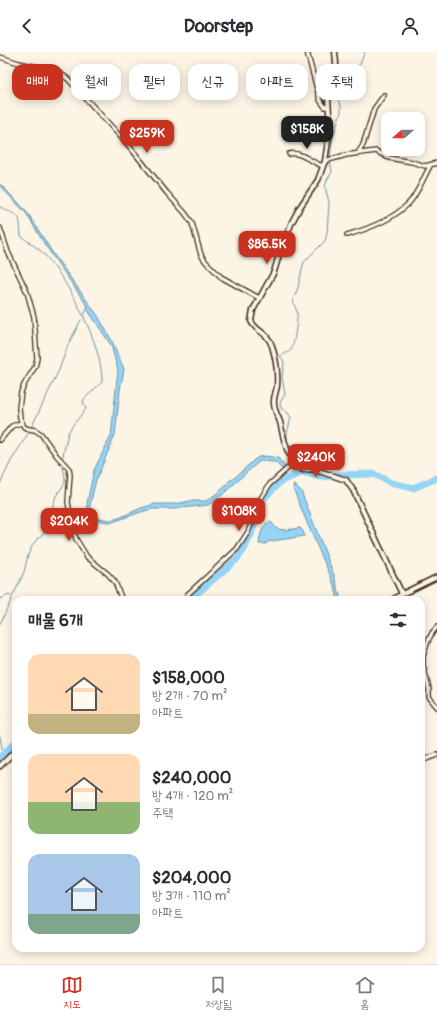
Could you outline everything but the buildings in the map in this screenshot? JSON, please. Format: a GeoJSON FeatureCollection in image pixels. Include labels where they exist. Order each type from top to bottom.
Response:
{"type":"FeatureCollection","features":[{"type":"Feature","properties":{"kind":"street"},"geometry":{"type":"LineString","coordinates":[[307,52],[320,100],[325,107],[328,107]]}},
{"type":"Feature","properties":{"kind":"street"},"geometry":{"type":"LineString","coordinates":[[335,52],[336,70],[335,78],[329,94],[328,107],[331,119],[325,161],[318,180],[296,213],[281,248],[274,272],[259,298],[251,321],[256,328],[266,335],[272,347],[277,380],[274,406],[284,444],[292,461],[303,470],[313,469],[346,480],[353,490],[402,594]]}},
{"type":"Feature","properties":{"kind":"street"},"geometry":{"type":"LineString","coordinates":[[0,57],[19,63],[57,71],[68,79],[129,146],[166,193],[185,213],[194,229],[201,254],[206,262],[221,277],[259,298]]}},
{"type":"Feature","properties":{"kind":"street"},"geometry":{"type":"LineString","coordinates":[[358,153],[363,145],[374,109],[384,95]]}},
{"type":"Feature","properties":{"kind":"street"},"geometry":{"type":"LineString","coordinates":[[325,161],[346,155],[376,151],[389,158],[425,166],[430,166],[437,163]]}},
{"type":"Feature","properties":{"kind":"street"},"geometry":{"type":"LineString","coordinates":[[289,154],[299,154],[323,166]]}},
{"type":"Feature","properties":{"kind":"street"},"geometry":{"type":"LineString","coordinates":[[347,235],[378,224],[394,215],[409,203],[430,166]]}},
{"type":"Feature","properties":{"kind":"street"},"geometry":{"type":"LineString","coordinates":[[0,228],[8,252],[27,292],[34,317],[37,358],[35,367],[25,383],[20,397],[19,414],[21,424],[26,429],[35,430],[41,434],[68,469],[70,475],[68,502],[76,539],[87,557],[108,574],[115,582],[120,596]]}},
{"type":"Feature","properties":{"kind":"street"},"geometry":{"type":"LineString","coordinates":[[0,440],[12,426],[21,424]]}},
{"type":"Feature","properties":{"kind":"street"},"geometry":{"type":"LineString","coordinates":[[187,596],[238,549],[248,532],[260,498],[270,484],[292,464],[292,461]]}},
{"type":"Feature","properties":{"kind":"street"},"geometry":{"type":"LineString","coordinates":[[398,596],[437,577]]}},
{"type":"Feature","properties":{"kind":"street"},"geometry":{"type":"LineString","coordinates":[[425,651],[430,637],[437,628]]}},
{"type":"Feature","properties":{"kind":"street"},"geometry":{"type":"LineString","coordinates":[[425,673],[429,689],[429,697],[437,707]]}},
{"type":"Feature","properties":{"kind":"street"},"geometry":{"type":"LineString","coordinates":[[0,766],[12,754]]}},
{"type":"Feature","properties":{"kind":"street"},"geometry":{"type":"LineString","coordinates":[[425,760],[437,755]]}},
{"type":"Feature","properties":{"kind":"water"},"geometry":{"type":"Polygon","coordinates":[[[0,184],[29,215],[54,255],[98,316],[111,339],[124,369],[115,435],[96,480],[90,505],[91,513],[99,518],[110,520],[155,504],[206,501],[259,457],[265,456],[278,458],[285,469],[282,469],[275,462],[260,461],[222,495],[208,505],[173,509],[152,509],[110,523],[91,518],[88,514],[87,503],[94,470],[111,436],[118,370],[111,345],[87,309],[88,307],[45,245],[26,213],[0,186],[0,184]]]}},
{"type":"Feature","properties":{"kind":"water"},"geometry":{"type":"Polygon","coordinates":[[[294,484],[301,491],[334,575],[340,596],[337,596],[293,488],[294,484]]]}},
{"type":"Feature","properties":{"kind":"water"},"geometry":{"type":"Polygon","coordinates":[[[271,522],[277,529],[286,530],[300,528],[303,531],[304,536],[267,542],[266,544],[259,544],[260,535],[263,528],[267,523],[271,522]]]}},
{"type":"Feature","properties":{"kind":"waterway"},"geometry":{"type":"LineString","coordinates":[[330,158],[333,136],[341,112],[341,105],[335,95],[336,90],[344,74],[355,69],[360,64],[365,52]]}},
{"type":"Feature","properties":{"kind":"waterway"},"geometry":{"type":"LineString","coordinates":[[299,463],[294,451],[287,441],[287,433],[291,418],[288,413],[281,408],[280,403],[285,394],[282,377],[284,364],[280,356],[291,350],[296,332],[297,311],[293,300],[298,288],[304,262],[325,241],[329,202],[325,187],[332,172],[330,161]]}},
{"type":"Feature","properties":{"kind":"waterway"},"geometry":{"type":"LineString","coordinates":[[0,207],[18,216],[21,236],[43,253],[63,279],[82,314],[97,350],[101,367],[102,382],[84,399],[83,402],[86,409],[68,433],[62,460]]}},
{"type":"Feature","properties":{"kind":"waterway"},"geometry":{"type":"LineString","coordinates":[[84,315],[87,309]]}},
{"type":"Feature","properties":{"kind":"waterway"},"geometry":{"type":"LineString","coordinates":[[31,428],[59,370],[68,345],[81,320]]}},
{"type":"Feature","properties":{"kind":"waterway"},"geometry":{"type":"LineString","coordinates":[[0,484],[11,461],[29,432]]}},
{"type":"Feature","properties":{"kind":"waterway"},"geometry":{"type":"LineString","coordinates":[[13,596],[24,572],[28,555],[33,544],[47,529],[49,517],[56,496],[65,483],[62,463]]}},
{"type":"Feature","properties":{"kind":"waterway"},"geometry":{"type":"LineString","coordinates":[[296,476],[300,470]]}},
{"type":"Feature","properties":{"kind":"waterway"},"geometry":{"type":"LineString","coordinates":[[194,596],[237,559],[251,535],[258,511],[264,498],[280,482],[286,479],[301,473],[322,477],[374,474],[391,483],[413,488],[437,478]]}},
{"type":"Feature","properties":{"kind":"waterway"},"geometry":{"type":"LineString","coordinates":[[0,599],[9,595],[11,596]]}},
{"type":"Feature","properties":{"kind":"waterway"},"geometry":{"type":"LineString","coordinates":[[0,624],[12,598]]}},
{"type":"Feature","properties":{"kind":"waterway"},"geometry":{"type":"LineString","coordinates":[[0,736],[3,754]]}},
{"type":"Feature","properties":{"kind":"waterway"},"geometry":{"type":"LineString","coordinates":[[0,757],[12,746]]}}]}
